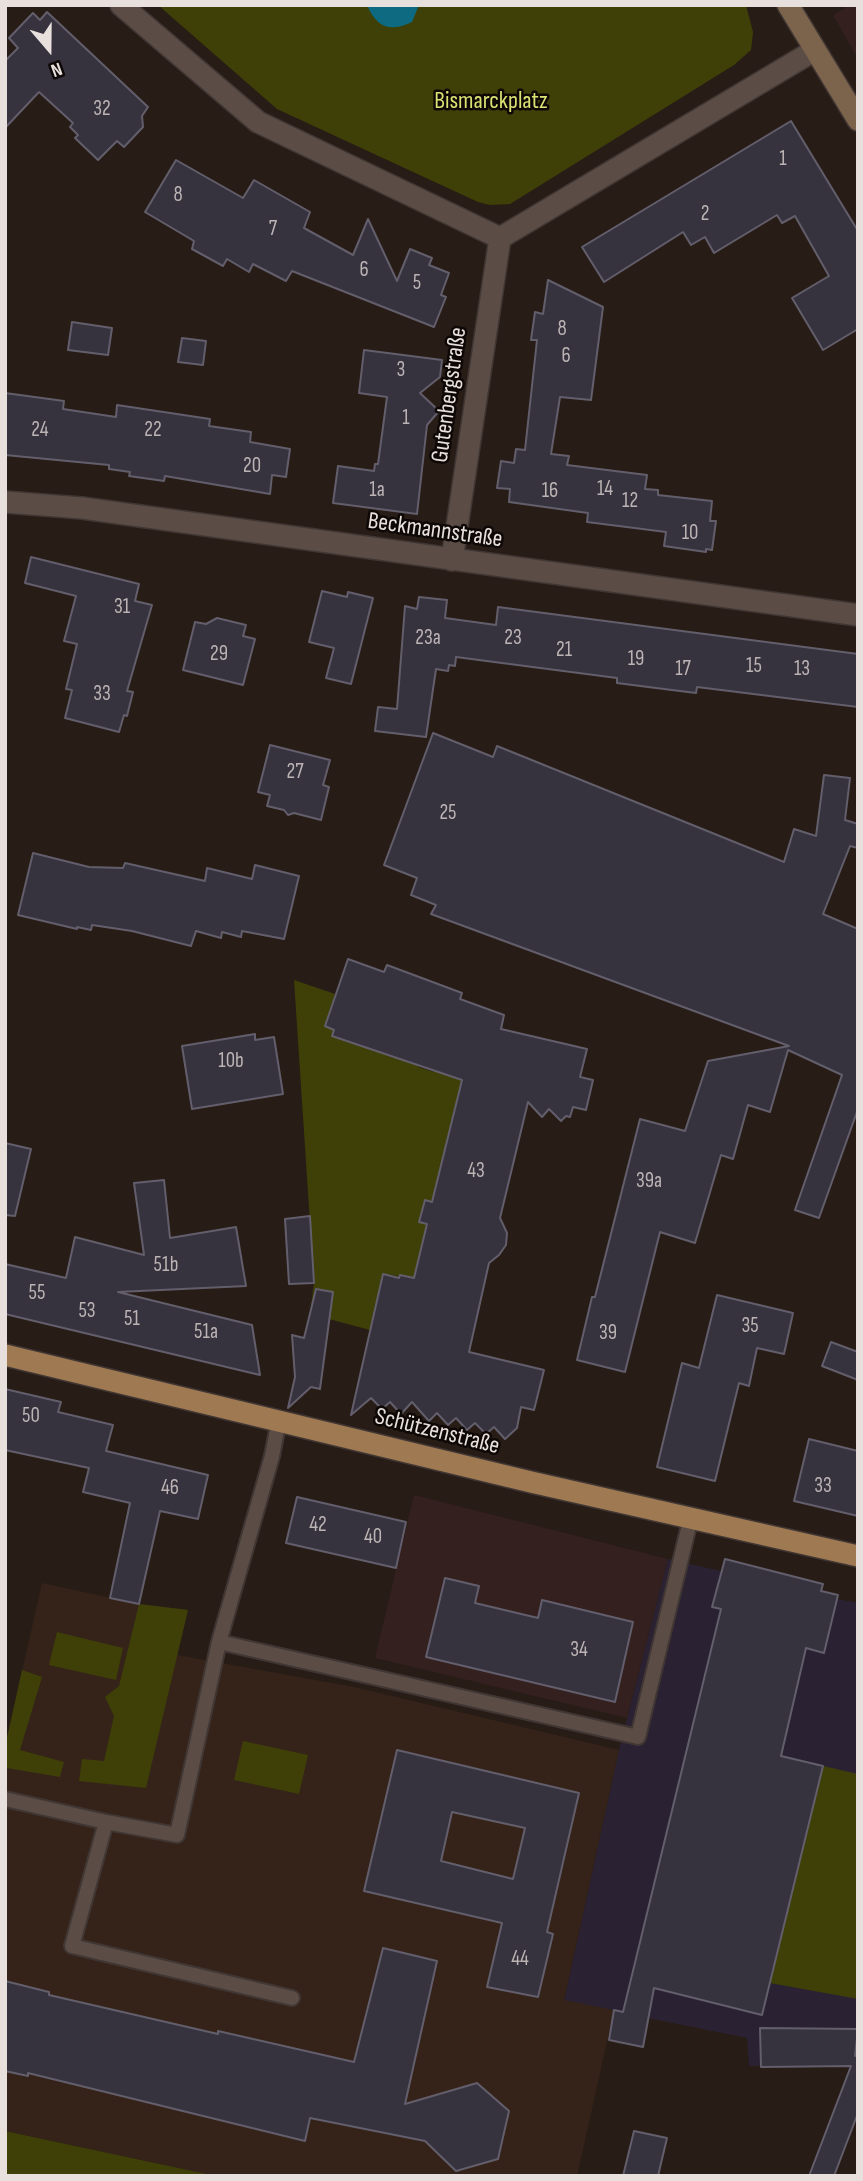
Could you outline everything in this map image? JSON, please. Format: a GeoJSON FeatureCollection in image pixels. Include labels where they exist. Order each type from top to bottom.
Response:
{"type":"FeatureCollection","features":[{"type":"Feature","properties":{"kind":"main road"},"geometry":{"type":"LineString","coordinates":[[788,5],[858,120]]}},
{"type":"Feature","properties":{"kind":"main road","name":"Schützenstraße"},"geometry":{"type":"LineString","coordinates":[[6,1356],[531,1482],[858,1556]]}},
{"type":"Feature","properties":{"kind":"street"},"geometry":{"type":"LineString","coordinates":[[121,5],[258,122],[500,237],[815,50]]}},
{"type":"Feature","properties":{"kind":"street","name":"Gutenbergstraße"},"geometry":{"type":"LineString","coordinates":[[452,560],[500,237]]}},
{"type":"Feature","properties":{"kind":"street","name":"Beckmannstraße"},"geometry":{"type":"LineString","coordinates":[[5,502],[82,508],[858,615]]}},
{"type":"Feature","properties":{"kind":"lane"},"geometry":{"type":"LineString","coordinates":[[5,1799],[177,1835],[219,1642],[272,1456],[279,1420]]}},
{"type":"Feature","properties":{"kind":"lane"},"geometry":{"type":"LineString","coordinates":[[219,1642],[638,1737],[691,1517]]}},
{"type":"Feature","properties":{"kind":"lane"},"geometry":{"type":"LineString","coordinates":[[106,1822],[72,1946],[292,1998]]}},
{"type":"Feature","properties":{"kind":"shaded area"},"geometry":{"type":"Polygon","coordinates":[[[850,5],[858,5],[858,59],[833,15],[850,5]]]}},
{"type":"Feature","properties":{"kind":"shaded area"},"geometry":{"type":"Polygon","coordinates":[[[414,1495],[668,1559],[627,1718],[375,1658],[414,1495]]]}},
{"type":"Feature","properties":{"kind":"shaded area"},"geometry":{"type":"Polygon","coordinates":[[[668,1559],[721,1571],[725,1559],[823,1584],[821,1591],[838,1595],[837,1599],[858,1603],[858,2066],[749,2066],[747,2038],[564,2001],[619,1750],[668,1559]]]}},
{"type":"Feature","properties":{"kind":"shaded area"},"geometry":{"type":"Polygon","coordinates":[[[42,1583],[139,1604],[188,1610],[177,1655],[354,1687],[619,1750],[564,2000],[614,2010],[577,2176],[216,2176],[5,2131],[5,1747],[42,1583]]]}},
{"type":"Feature","properties":{"kind":"green space","name":"Bismarckplatz"},"geometry":{"type":"Polygon","coordinates":[[[158,5],[746,5],[753,32],[751,50],[734,65],[510,204],[490,205],[478,202],[277,109],[158,5]]]}},
{"type":"Feature","properties":{"kind":"green space"},"geometry":{"type":"Polygon","coordinates":[[[294,980],[335,994],[325,1026],[334,1030],[332,1036],[348,1042],[351,1035],[380,1046],[378,1052],[394,1058],[396,1052],[420,1059],[418,1067],[434,1072],[437,1065],[463,1074],[432,1202],[425,1200],[419,1222],[427,1224],[414,1278],[383,1274],[370,1330],[310,1314],[314,1283],[294,980]]]}},
{"type":"Feature","properties":{"kind":"green space"},"geometry":{"type":"Polygon","coordinates":[[[139,1604],[188,1610],[146,1788],[79,1781],[82,1759],[104,1761],[114,1716],[105,1697],[119,1686],[139,1604]]]}},
{"type":"Feature","properties":{"kind":"green space"},"geometry":{"type":"Polygon","coordinates":[[[57,1632],[123,1648],[116,1680],[49,1665],[57,1632]]]}},
{"type":"Feature","properties":{"kind":"green space"},"geometry":{"type":"Polygon","coordinates":[[[22,1670],[42,1677],[20,1750],[64,1762],[60,1777],[7,1768],[5,1773],[5,1747],[22,1670]]]}},
{"type":"Feature","properties":{"kind":"green space"},"geometry":{"type":"Polygon","coordinates":[[[243,1741],[308,1755],[299,1794],[234,1780],[243,1741]]]}},
{"type":"Feature","properties":{"kind":"green space"},"geometry":{"type":"Polygon","coordinates":[[[823,1766],[858,1774],[858,1999],[770,1983],[823,1766]]]}},
{"type":"Feature","properties":{"kind":"green space"},"geometry":{"type":"Polygon","coordinates":[[[5,2131],[216,2176],[5,2176],[5,2131]]]}},
{"type":"Feature","properties":{"kind":"water"},"geometry":{"type":"Polygon","coordinates":[[[367,5],[419,5],[412,22],[390,27],[379,23],[367,5]]]}},
{"type":"Feature","properties":{"kind":"building"},"geometry":{"type":"Polygon","coordinates":[[[47,12],[148,107],[142,116],[143,127],[124,147],[117,141],[98,160],[75,138],[78,135],[70,127],[73,123],[39,92],[5,128],[5,61],[18,48],[9,38],[33,13],[40,20],[47,12]]]}},
{"type":"Feature","properties":{"kind":"building"},"geometry":{"type":"Polygon","coordinates":[[[791,121],[858,231],[858,329],[823,350],[792,298],[829,276],[795,216],[782,223],[777,215],[714,253],[705,237],[691,245],[683,232],[604,282],[582,247],[791,121]]]}},
{"type":"Feature","properties":{"kind":"building"},"geometry":{"type":"Polygon","coordinates":[[[176,160],[243,198],[254,180],[310,212],[304,228],[353,255],[368,219],[397,281],[410,249],[432,258],[429,265],[449,273],[441,295],[446,297],[434,327],[292,271],[286,281],[253,264],[249,272],[227,259],[223,266],[192,249],[194,241],[145,212],[176,160]]]}},
{"type":"Feature","properties":{"kind":"building"},"geometry":{"type":"Polygon","coordinates":[[[548,280],[603,307],[591,400],[560,397],[551,454],[569,456],[567,465],[647,475],[645,489],[658,490],[658,495],[712,501],[710,521],[716,521],[712,550],[706,549],[706,552],[664,546],[666,532],[587,522],[588,513],[509,502],[510,489],[497,488],[501,461],[514,463],[516,449],[525,450],[537,340],[531,340],[535,312],[543,314],[548,280]]]}},
{"type":"Feature","properties":{"kind":"building"},"geometry":{"type":"Polygon","coordinates":[[[72,322],[112,328],[108,355],[68,350],[72,322]]]}},
{"type":"Feature","properties":{"kind":"building"},"geometry":{"type":"Polygon","coordinates":[[[182,338],[206,341],[203,365],[178,362],[182,338]]]}},
{"type":"Feature","properties":{"kind":"building"},"geometry":{"type":"Polygon","coordinates":[[[364,350],[442,360],[440,377],[420,393],[439,411],[427,425],[417,514],[333,503],[338,466],[374,471],[375,464],[378,464],[387,397],[359,393],[364,350]]]}},
{"type":"Feature","properties":{"kind":"building"},"geometry":{"type":"Polygon","coordinates":[[[5,393],[64,401],[63,409],[116,417],[117,405],[210,419],[209,426],[251,432],[250,442],[290,449],[286,477],[272,475],[270,494],[165,476],[164,481],[129,476],[130,472],[109,469],[109,465],[5,455],[5,393]]]}},
{"type":"Feature","properties":{"kind":"building"},"geometry":{"type":"Polygon","coordinates":[[[31,557],[139,584],[135,601],[152,605],[127,691],[133,692],[127,716],[124,715],[119,732],[65,718],[72,690],[66,689],[77,644],[64,641],[76,596],[25,583],[31,557]]]}},
{"type":"Feature","properties":{"kind":"building"},"geometry":{"type":"Polygon","coordinates":[[[322,591],[347,597],[348,592],[373,598],[351,684],[326,678],[334,648],[309,642],[322,591]]]}},
{"type":"Feature","properties":{"kind":"building"},"geometry":{"type":"Polygon","coordinates":[[[419,597],[447,600],[445,618],[496,625],[498,607],[858,654],[858,707],[697,687],[696,693],[617,683],[617,678],[456,657],[455,666],[449,665],[448,671],[436,669],[426,737],[375,731],[378,707],[397,709],[405,606],[417,609],[419,597]]]}},
{"type":"Feature","properties":{"kind":"building"},"geometry":{"type":"Polygon","coordinates":[[[217,618],[246,625],[243,636],[255,639],[243,685],[183,670],[195,622],[206,624],[217,618]]]}},
{"type":"Feature","properties":{"kind":"building"},"geometry":{"type":"Polygon","coordinates":[[[433,733],[493,757],[497,746],[784,862],[794,829],[816,836],[824,775],[850,778],[845,820],[858,824],[858,848],[850,846],[823,914],[858,929],[858,1109],[819,1218],[795,1210],[842,1075],[788,1050],[770,1112],[748,1105],[733,1159],[721,1155],[695,1243],[660,1232],[625,1372],[577,1360],[640,1119],[685,1131],[708,1061],[789,1046],[431,914],[436,905],[411,895],[417,878],[384,865],[433,733]]]}},
{"type":"Feature","properties":{"kind":"building"},"geometry":{"type":"Polygon","coordinates":[[[270,745],[330,760],[323,785],[329,787],[321,820],[294,813],[288,815],[284,810],[267,806],[270,795],[258,792],[270,745]]]}},
{"type":"Feature","properties":{"kind":"building"},"geometry":{"type":"Polygon","coordinates":[[[33,853],[89,867],[123,868],[125,863],[205,881],[207,868],[252,879],[255,865],[299,876],[284,939],[242,931],[241,937],[222,932],[221,938],[196,931],[191,946],[132,931],[92,925],[91,930],[77,929],[18,915],[33,853]]]}},
{"type":"Feature","properties":{"kind":"building"},"geometry":{"type":"Polygon","coordinates":[[[348,959],[384,972],[387,965],[462,993],[460,999],[504,1015],[501,1029],[587,1049],[580,1077],[593,1080],[586,1110],[573,1107],[570,1117],[566,1116],[561,1121],[549,1109],[542,1117],[528,1102],[500,1218],[507,1233],[506,1245],[489,1263],[469,1352],[544,1370],[534,1410],[521,1407],[517,1428],[505,1439],[494,1427],[486,1434],[475,1423],[467,1430],[456,1418],[448,1425],[437,1413],[429,1421],[412,1402],[401,1414],[390,1402],[382,1409],[371,1398],[351,1415],[383,1274],[414,1278],[427,1224],[419,1222],[425,1200],[432,1202],[462,1080],[332,1036],[334,1030],[325,1026],[348,959]]]}},
{"type":"Feature","properties":{"kind":"building"},"geometry":{"type":"Polygon","coordinates":[[[255,1034],[255,1040],[274,1037],[283,1094],[192,1109],[182,1046],[255,1034]]]}},
{"type":"Feature","properties":{"kind":"building"},"geometry":{"type":"Polygon","coordinates":[[[5,1143],[31,1149],[15,1216],[5,1215],[5,1143]]]}},
{"type":"Feature","properties":{"kind":"building"},"geometry":{"type":"Polygon","coordinates":[[[164,1180],[170,1238],[236,1227],[246,1286],[118,1292],[252,1325],[260,1375],[5,1314],[5,1264],[66,1278],[75,1237],[144,1255],[134,1183],[164,1180]]]}},
{"type":"Feature","properties":{"kind":"building"},"geometry":{"type":"Polygon","coordinates":[[[310,1216],[314,1283],[289,1284],[285,1219],[310,1216]]]}},
{"type":"Feature","properties":{"kind":"building"},"geometry":{"type":"Polygon","coordinates":[[[316,1289],[333,1292],[320,1389],[311,1387],[288,1408],[295,1377],[292,1335],[304,1338],[316,1289]]]}},
{"type":"Feature","properties":{"kind":"building"},"geometry":{"type":"Polygon","coordinates":[[[717,1295],[793,1313],[784,1354],[757,1348],[749,1386],[739,1383],[715,1481],[657,1467],[682,1363],[699,1368],[717,1295]]]}},
{"type":"Feature","properties":{"kind":"building"},"geometry":{"type":"Polygon","coordinates":[[[831,1342],[858,1352],[858,1380],[822,1366],[831,1342]]]}},
{"type":"Feature","properties":{"kind":"building"},"geometry":{"type":"Polygon","coordinates":[[[5,1389],[61,1402],[58,1412],[113,1425],[106,1451],[208,1475],[198,1519],[160,1511],[139,1604],[110,1598],[130,1503],[83,1492],[89,1468],[5,1450],[5,1389]]]}},
{"type":"Feature","properties":{"kind":"building"},"geometry":{"type":"Polygon","coordinates":[[[809,1439],[858,1451],[858,1516],[794,1501],[809,1439]]]}},
{"type":"Feature","properties":{"kind":"building"},"geometry":{"type":"Polygon","coordinates":[[[297,1497],[406,1522],[396,1568],[286,1543],[297,1497]]]}},
{"type":"Feature","properties":{"kind":"building"},"geometry":{"type":"Polygon","coordinates":[[[725,1559],[823,1584],[821,1591],[838,1595],[824,1653],[806,1648],[781,1756],[823,1766],[762,2015],[654,1988],[643,2047],[609,2040],[614,2010],[623,2012],[721,1609],[712,1607],[725,1559]]]}},
{"type":"Feature","properties":{"kind":"building"},"geometry":{"type":"Polygon","coordinates":[[[445,1578],[479,1586],[475,1603],[538,1618],[542,1600],[633,1622],[615,1702],[426,1657],[445,1578]]]}},
{"type":"Feature","properties":{"kind":"building"},"geometry":{"type":"Polygon","coordinates":[[[397,1750],[579,1793],[547,1932],[553,1934],[538,1997],[487,1987],[502,1923],[364,1891],[397,1750]],[[452,1812],[441,1861],[513,1879],[525,1828],[452,1812]]]}},
{"type":"Feature","properties":{"kind":"building"},"geometry":{"type":"Polygon","coordinates":[[[383,1948],[437,1961],[405,2104],[477,2083],[509,2111],[498,2159],[456,2171],[425,2141],[310,2118],[305,2141],[28,2073],[28,2076],[5,2071],[5,1981],[49,1992],[49,1995],[354,2062],[383,1948]]]}},
{"type":"Feature","properties":{"kind":"building"},"geometry":{"type":"Polygon","coordinates":[[[760,2028],[858,2029],[855,2056],[858,2054],[858,2113],[834,2176],[809,2176],[851,2066],[761,2067],[760,2028]]]}},
{"type":"Feature","properties":{"kind":"building"},"geometry":{"type":"Polygon","coordinates":[[[634,2131],[667,2138],[658,2176],[623,2176],[634,2131]]]}}]}
